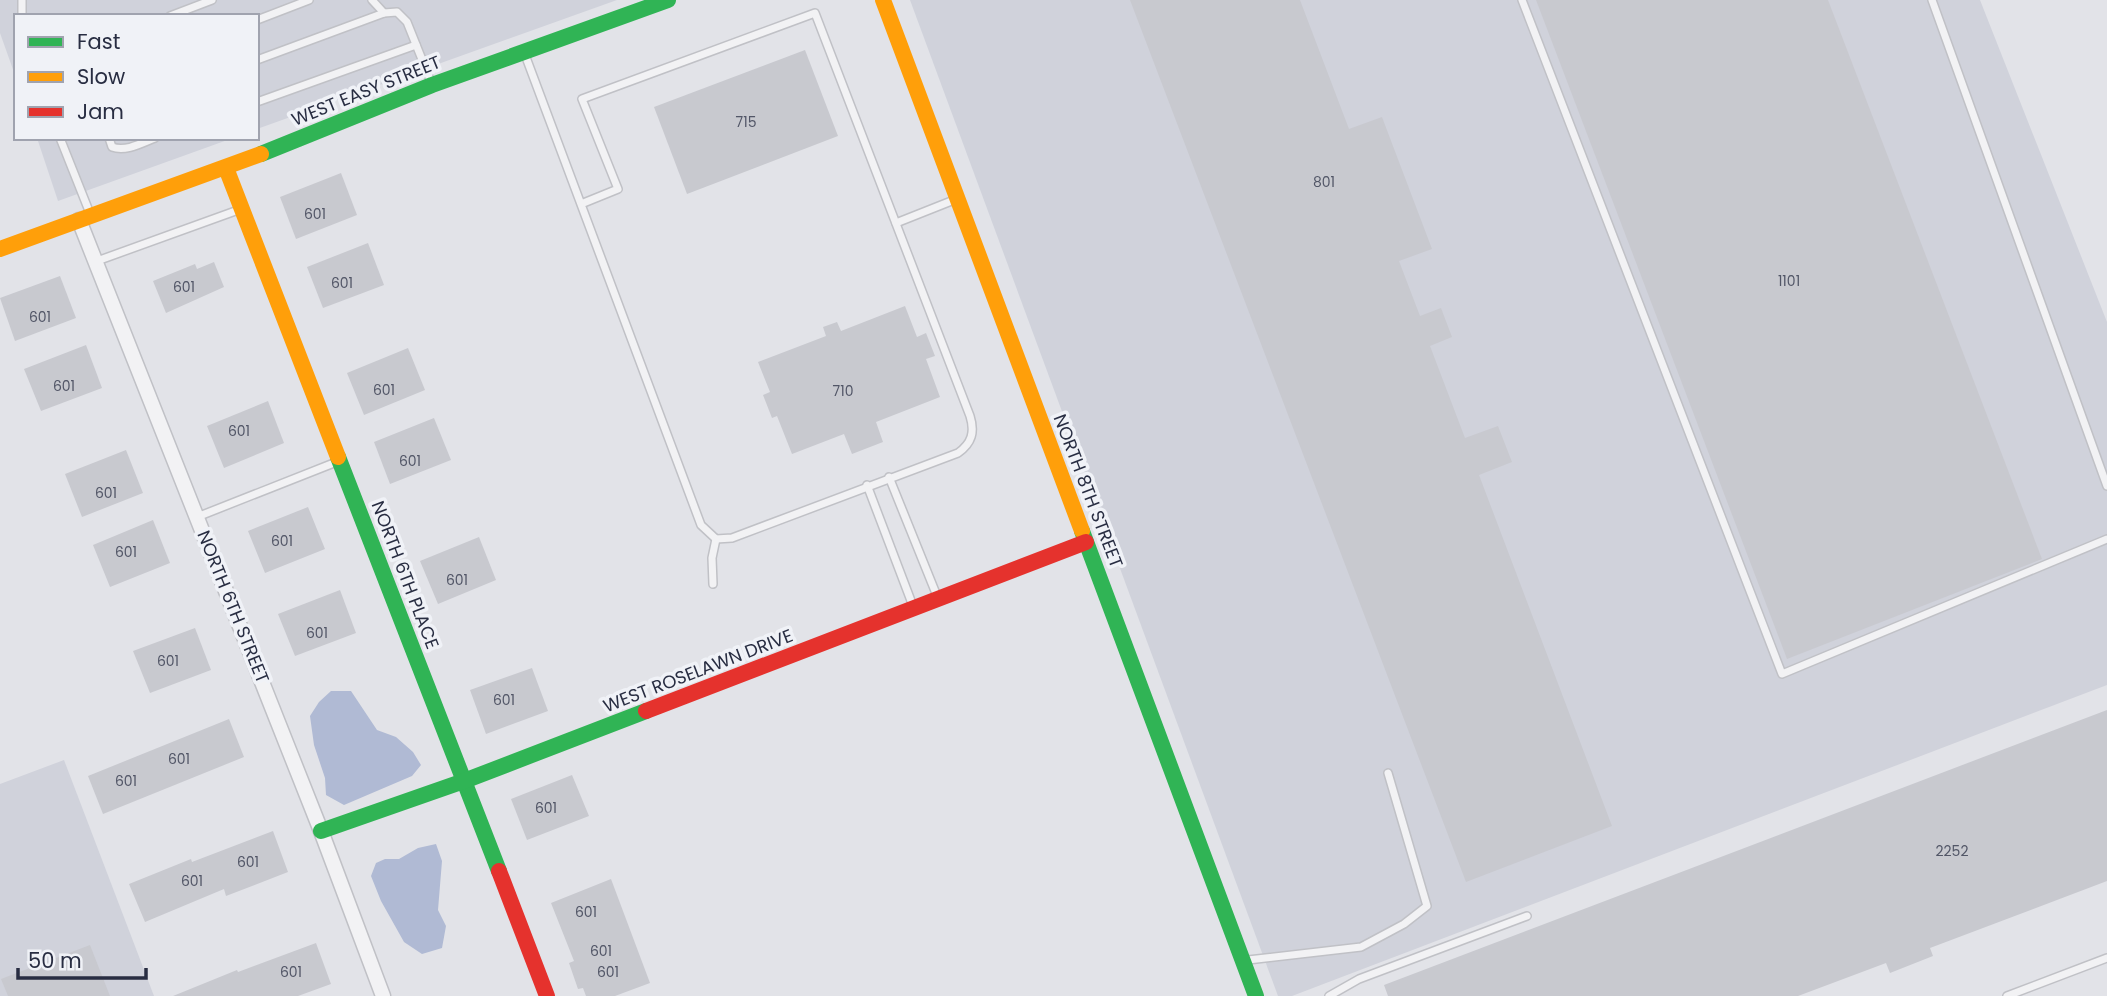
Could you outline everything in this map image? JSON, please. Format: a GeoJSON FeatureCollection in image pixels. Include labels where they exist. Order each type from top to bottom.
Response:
{"type":"FeatureCollection","features":[{"type":"Feature","properties":{"kind":"street","name":"NORTH 8TH STREET"},"geometry":{"type":"LineString","coordinates":[[883,0],[1256,996]]}},
{"type":"Feature","properties":{"kind":"street","name":"WEST EASY STREET"},"geometry":{"type":"LineString","coordinates":[[0,249],[226,168],[432,85],[661,1]]}},
{"type":"Feature","properties":{"kind":"street","name":"NORTH 6TH PLACE"},"geometry":{"type":"LineString","coordinates":[[226,168],[547,996]]}},
{"type":"Feature","properties":{"kind":"street","name":"NORTH 6TH STREET"},"geometry":{"type":"LineString","coordinates":[[85,218],[97,261],[383,996]]}},
{"type":"Feature","properties":{"kind":"street","name":"WEST ROSELAWN DRIVE"},"geometry":{"type":"LineString","coordinates":[[321,831],[464,781],[1086,542]]}},
{"type":"Feature","properties":{"kind":"lane"},"geometry":{"type":"LineString","coordinates":[[175,14],[212,0]]}},
{"type":"Feature","properties":{"kind":"lane"},"geometry":{"type":"LineString","coordinates":[[259,19],[309,0]]}},
{"type":"Feature","properties":{"kind":"lane"},"geometry":{"type":"LineString","coordinates":[[372,0],[384,13]]}},
{"type":"Feature","properties":{"kind":"lane"},"geometry":{"type":"LineString","coordinates":[[1522,0],[1782,674],[2107,539]]}},
{"type":"Feature","properties":{"kind":"lane"},"geometry":{"type":"LineString","coordinates":[[1932,0],[2107,486]]}},
{"type":"Feature","properties":{"kind":"lane"},"geometry":{"type":"LineString","coordinates":[[259,59],[384,13],[397,12],[407,22],[432,85]]}},
{"type":"Feature","properties":{"kind":"lane"},"geometry":{"type":"LineString","coordinates":[[524,52],[701,525],[716,539],[732,538],[958,453],[970,441],[973,426],[815,13],[582,99],[618,189],[581,204]]}},
{"type":"Feature","properties":{"kind":"lane"},"geometry":{"type":"LineString","coordinates":[[259,101],[416,45]]}},
{"type":"Feature","properties":{"kind":"lane"},"geometry":{"type":"LineString","coordinates":[[61,140],[85,218]]}},
{"type":"Feature","properties":{"kind":"lane"},"geometry":{"type":"LineString","coordinates":[[110,140],[112,147],[117,149],[148,140]]}},
{"type":"Feature","properties":{"kind":"lane"},"geometry":{"type":"LineString","coordinates":[[896,223],[957,199]]}},
{"type":"Feature","properties":{"kind":"lane"},"geometry":{"type":"LineString","coordinates":[[97,261],[242,208]]}},
{"type":"Feature","properties":{"kind":"lane"},"geometry":{"type":"LineString","coordinates":[[197,517],[340,461]]}},
{"type":"Feature","properties":{"kind":"lane"},"geometry":{"type":"LineString","coordinates":[[889,477],[938,600]]}},
{"type":"Feature","properties":{"kind":"lane"},"geometry":{"type":"LineString","coordinates":[[867,485],[914,609]]}},
{"type":"Feature","properties":{"kind":"lane"},"geometry":{"type":"LineString","coordinates":[[713,584],[712,558],[716,539]]}},
{"type":"Feature","properties":{"kind":"lane"},"geometry":{"type":"LineString","coordinates":[[1244,961],[1361,947],[1404,924],[1427,906],[1388,773]]}},
{"type":"Feature","properties":{"kind":"lane"},"geometry":{"type":"LineString","coordinates":[[1329,996],[1343,992],[1359,979],[1527,916]]}},
{"type":"Feature","properties":{"kind":"lane"},"geometry":{"type":"LineString","coordinates":[[2007,996],[2107,958]]}},
{"type":"Feature","properties":{"kind":"shaded area"},"geometry":{"type":"Polygon","coordinates":[[[0,0],[617,0],[259,128],[259,14],[14,14],[14,72],[0,33],[0,0]]]}},
{"type":"Feature","properties":{"kind":"shaded area"},"geometry":{"type":"Polygon","coordinates":[[[910,0],[1980,0],[2107,322],[2107,685],[1292,996],[1278,996],[910,0]]]}},
{"type":"Feature","properties":{"kind":"shaded area"},"geometry":{"type":"Polygon","coordinates":[[[38,140],[227,140],[58,201],[38,140]]]}},
{"type":"Feature","properties":{"kind":"shaded area"},"geometry":{"type":"Polygon","coordinates":[[[64,760],[154,996],[0,996],[0,784],[64,760]]]}},
{"type":"Feature","properties":{"kind":"water"},"geometry":{"type":"Polygon","coordinates":[[[331,691],[351,691],[377,730],[396,737],[413,752],[421,765],[412,776],[344,805],[326,795],[325,778],[314,745],[310,716],[319,702],[331,691]]]}},
{"type":"Feature","properties":{"kind":"water"},"geometry":{"type":"Polygon","coordinates":[[[436,844],[442,861],[438,910],[446,926],[442,948],[422,954],[404,942],[381,901],[371,876],[376,863],[385,859],[399,859],[418,848],[436,844]]]}},
{"type":"Feature","properties":{"kind":"building"},"geometry":{"type":"Polygon","coordinates":[[[1130,0],[1300,0],[1349,129],[1382,117],[1432,249],[1399,261],[1420,316],[1441,308],[1452,337],[1430,346],[1465,438],[1498,426],[1512,462],[1479,475],[1612,826],[1466,882],[1130,0]]]}},
{"type":"Feature","properties":{"kind":"building"},"geometry":{"type":"Polygon","coordinates":[[[1536,0],[1828,0],[2042,559],[1787,659],[1536,0]]]}},
{"type":"Feature","properties":{"kind":"building"},"geometry":{"type":"Polygon","coordinates":[[[805,50],[838,136],[687,194],[654,107],[805,50]]]}},
{"type":"Feature","properties":{"kind":"building"},"geometry":{"type":"Polygon","coordinates":[[[341,173],[357,215],[296,239],[280,197],[341,173]]]}},
{"type":"Feature","properties":{"kind":"building"},"geometry":{"type":"Polygon","coordinates":[[[368,243],[384,285],[323,308],[307,267],[368,243]]]}},
{"type":"Feature","properties":{"kind":"building"},"geometry":{"type":"Polygon","coordinates":[[[214,262],[224,287],[166,313],[153,281],[195,264],[197,269],[214,262]]]}},
{"type":"Feature","properties":{"kind":"building"},"geometry":{"type":"Polygon","coordinates":[[[60,276],[76,318],[15,341],[0,298],[60,276]]]}},
{"type":"Feature","properties":{"kind":"building"},"geometry":{"type":"Polygon","coordinates":[[[905,306],[917,337],[926,333],[935,356],[926,359],[940,397],[876,422],[883,442],[852,454],[844,434],[792,454],[777,416],[772,418],[763,395],[770,392],[758,362],[826,336],[823,327],[837,322],[841,331],[905,306]]]}},
{"type":"Feature","properties":{"kind":"building"},"geometry":{"type":"Polygon","coordinates":[[[86,345],[102,388],[41,411],[24,369],[86,345]]]}},
{"type":"Feature","properties":{"kind":"building"},"geometry":{"type":"Polygon","coordinates":[[[408,348],[425,390],[364,415],[347,373],[408,348]]]}},
{"type":"Feature","properties":{"kind":"building"},"geometry":{"type":"Polygon","coordinates":[[[268,401],[284,443],[224,468],[207,426],[268,401]]]}},
{"type":"Feature","properties":{"kind":"building"},"geometry":{"type":"Polygon","coordinates":[[[434,418],[451,460],[390,484],[374,442],[434,418]]]}},
{"type":"Feature","properties":{"kind":"building"},"geometry":{"type":"Polygon","coordinates":[[[126,450],[143,493],[82,517],[65,474],[126,450]]]}},
{"type":"Feature","properties":{"kind":"building"},"geometry":{"type":"Polygon","coordinates":[[[308,507],[325,549],[265,573],[248,531],[308,507]]]}},
{"type":"Feature","properties":{"kind":"building"},"geometry":{"type":"Polygon","coordinates":[[[153,520],[170,563],[110,587],[93,545],[153,520]]]}},
{"type":"Feature","properties":{"kind":"building"},"geometry":{"type":"Polygon","coordinates":[[[479,537],[496,580],[438,604],[420,561],[479,537]]]}},
{"type":"Feature","properties":{"kind":"building"},"geometry":{"type":"Polygon","coordinates":[[[340,590],[356,633],[295,656],[278,614],[340,590]]]}},
{"type":"Feature","properties":{"kind":"building"},"geometry":{"type":"Polygon","coordinates":[[[195,628],[211,670],[150,693],[133,651],[195,628]]]}},
{"type":"Feature","properties":{"kind":"building"},"geometry":{"type":"Polygon","coordinates":[[[532,668],[548,711],[486,734],[470,690],[532,668]]]}},
{"type":"Feature","properties":{"kind":"building"},"geometry":{"type":"Polygon","coordinates":[[[2107,710],[2107,881],[1930,948],[1933,956],[1890,973],[1886,963],[1798,996],[1388,996],[1384,985],[2107,710]]]}},
{"type":"Feature","properties":{"kind":"building"},"geometry":{"type":"Polygon","coordinates":[[[229,719],[244,757],[103,814],[88,776],[229,719]]]}},
{"type":"Feature","properties":{"kind":"building"},"geometry":{"type":"Polygon","coordinates":[[[572,775],[589,816],[527,840],[511,799],[572,775]]]}},
{"type":"Feature","properties":{"kind":"building"},"geometry":{"type":"Polygon","coordinates":[[[273,831],[288,872],[226,896],[224,889],[145,922],[129,884],[273,831]]]}},
{"type":"Feature","properties":{"kind":"building"},"geometry":{"type":"Polygon","coordinates":[[[611,879],[650,983],[615,996],[586,996],[583,988],[578,989],[569,963],[574,961],[551,903],[611,879]]]}},
{"type":"Feature","properties":{"kind":"building"},"geometry":{"type":"Polygon","coordinates":[[[316,943],[331,984],[298,996],[173,996],[237,970],[238,972],[316,943]]]}},
{"type":"Feature","properties":{"kind":"building"},"geometry":{"type":"Polygon","coordinates":[[[90,945],[110,996],[8,996],[1,979],[90,945]]]}},
{"type":"Feature","properties":{"kind":"traffic: fast"},"geometry":{"type":"LineString","coordinates":[[261,154],[432,85],[668,0]]}},
{"type":"Feature","properties":{"kind":"traffic: fast"},"geometry":{"type":"LineString","coordinates":[[338,457],[499,871]]}},
{"type":"Feature","properties":{"kind":"traffic: fast"},"geometry":{"type":"LineString","coordinates":[[1082,531],[1256,996]]}},
{"type":"Feature","properties":{"kind":"traffic: fast"},"geometry":{"type":"LineString","coordinates":[[321,831],[464,781],[646,711]]}},
{"type":"Feature","properties":{"kind":"traffic: slow"},"geometry":{"type":"LineString","coordinates":[[883,0],[1082,531]]}},
{"type":"Feature","properties":{"kind":"traffic: slow"},"geometry":{"type":"LineString","coordinates":[[0,249],[261,154]]}},
{"type":"Feature","properties":{"kind":"traffic: slow"},"geometry":{"type":"LineString","coordinates":[[226,168],[338,457]]}},
{"type":"Feature","properties":{"kind":"traffic: jam"},"geometry":{"type":"LineString","coordinates":[[646,711],[1086,542]]}},
{"type":"Feature","properties":{"kind":"traffic: jam"},"geometry":{"type":"LineString","coordinates":[[499,871],[547,996]]}}]}
